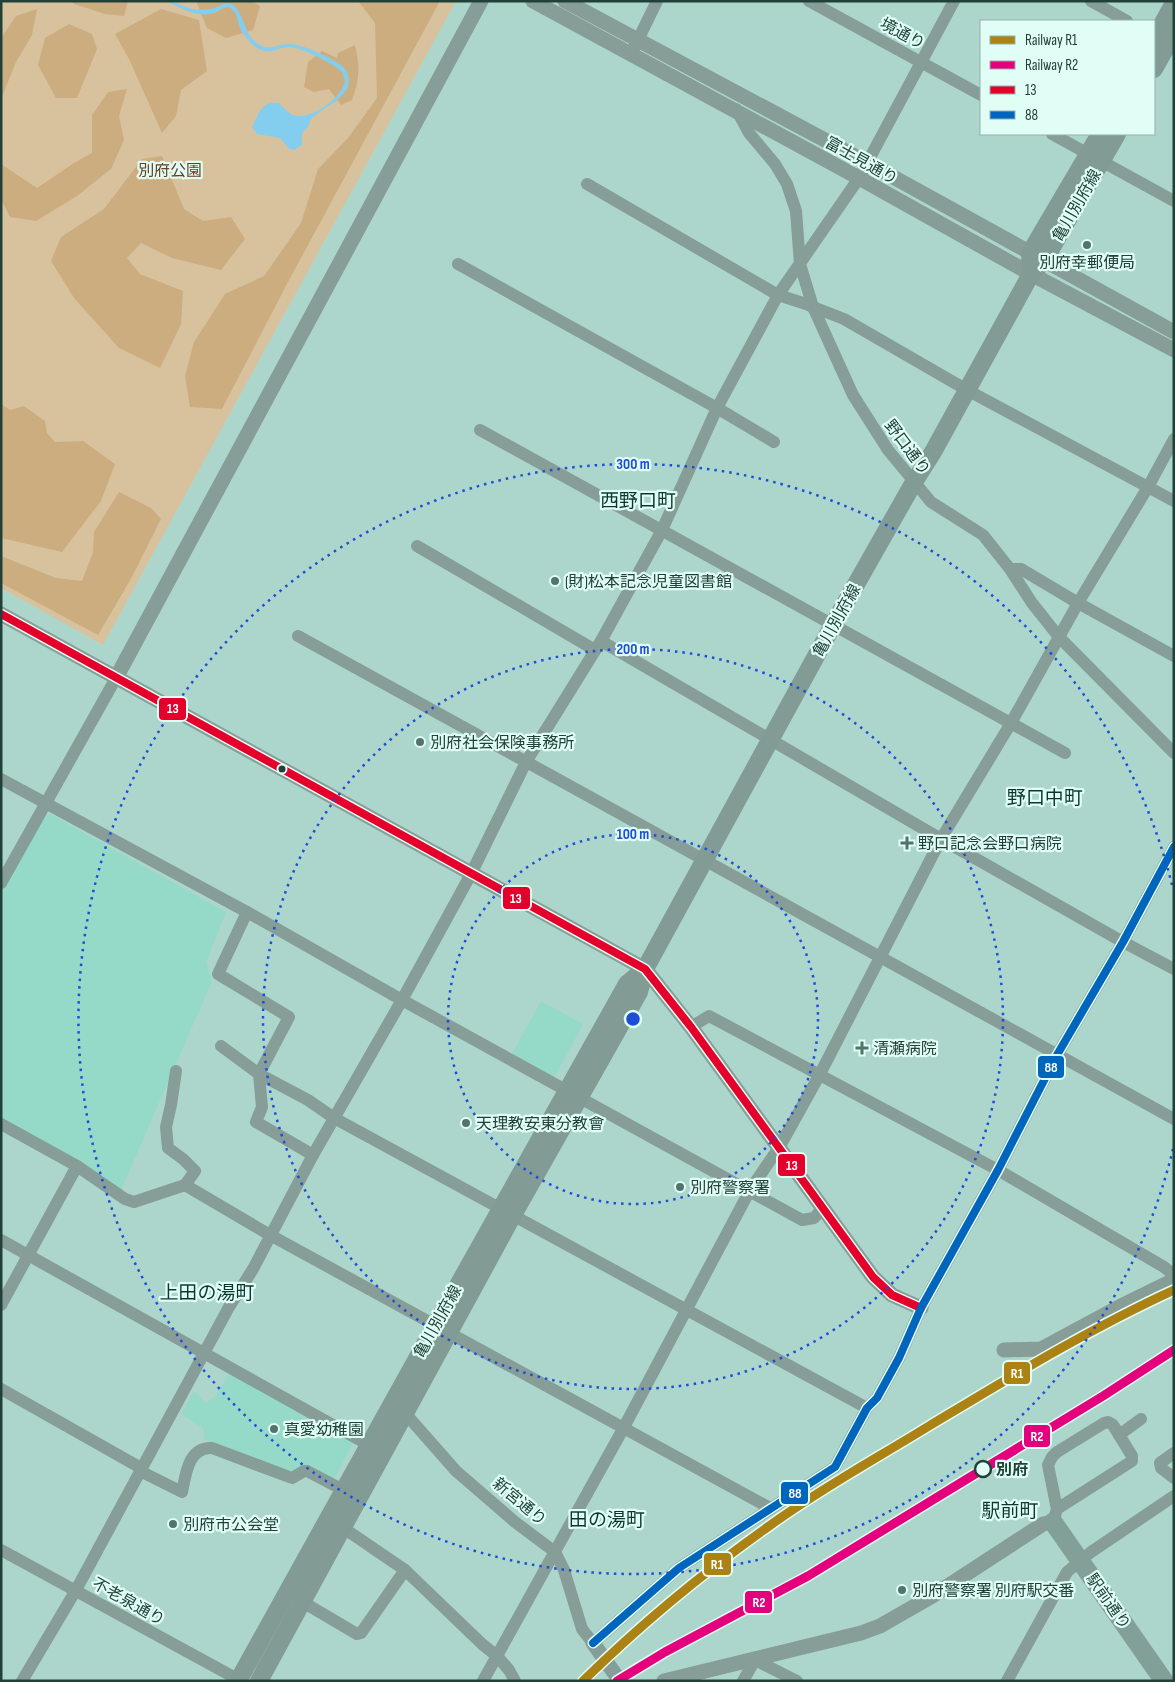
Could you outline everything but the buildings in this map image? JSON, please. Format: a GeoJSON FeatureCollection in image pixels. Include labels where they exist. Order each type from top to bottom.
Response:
{"type":"FeatureCollection","features":[{"type":"Feature","properties":{"kind":"main road"},"geometry":{"type":"LineString","coordinates":[[1155,65],[1174,3]]}},
{"type":"Feature","properties":{"kind":"main road","name":"亀川別府線"},"geometry":{"type":"LineString","coordinates":[[1095,158],[1100,135]]}},
{"type":"Feature","properties":{"kind":"main road","name":"亀川別府線"},"geometry":{"type":"LineString","coordinates":[[239,1680],[351,1494],[573,1093],[639,992],[645,969],[834,625],[914,482],[933,452],[1031,274],[1037,257],[1095,158],[1116,135]]}},
{"type":"Feature","properties":{"kind":"main road","name":"亀川別府線"},"geometry":{"type":"LineString","coordinates":[[376,1449],[405,1413],[442,1330]]}},
{"type":"Feature","properties":{"kind":"main road","name":"亀川別府線"},"geometry":{"type":"LineString","coordinates":[[259,1681],[342,1527],[351,1494]]}},
{"type":"Feature","properties":{"kind":"main road","name":"駅前通り"},"geometry":{"type":"LineString","coordinates":[[1055,1515],[1080,1561],[1164,1681]]}},
{"type":"Feature","properties":{"kind":"street"},"geometry":{"type":"LineString","coordinates":[[1,883],[116,678],[482,1]]}},
{"type":"Feature","properties":{"kind":"street","name":"富士見通り"},"geometry":{"type":"LineString","coordinates":[[533,1],[737,111],[1031,274],[1174,350]]}},
{"type":"Feature","properties":{"kind":"street"},"geometry":{"type":"LineString","coordinates":[[565,1],[866,162],[1174,332]]}},
{"type":"Feature","properties":{"kind":"street"},"geometry":{"type":"LineString","coordinates":[[631,54],[657,1]]}},
{"type":"Feature","properties":{"kind":"street","name":"境通り"},"geometry":{"type":"LineString","coordinates":[[809,1],[980,93]]}},
{"type":"Feature","properties":{"kind":"street"},"geometry":{"type":"LineString","coordinates":[[22,1681],[76,1590],[229,1307],[253,1269],[334,1118],[402,1000],[470,874],[526,762],[598,646],[662,530],[717,408],[778,295],[859,178],[954,1]]}},
{"type":"Feature","properties":{"kind":"street"},"geometry":{"type":"LineString","coordinates":[[1091,1],[1125,20]]}},
{"type":"Feature","properties":{"kind":"street","name":"野口通り"},"geometry":{"type":"LineString","coordinates":[[730,89],[737,111],[749,133],[775,164],[787,184],[796,211],[800,264],[813,307],[853,395],[888,450],[931,502],[984,535],[1010,568],[1032,603],[1059,636],[1174,753]]}},
{"type":"Feature","properties":{"kind":"street"},"geometry":{"type":"LineString","coordinates":[[1054,135],[1174,201]]}},
{"type":"Feature","properties":{"kind":"street"},"geometry":{"type":"LineString","coordinates":[[588,184],[778,295],[803,302],[844,319],[967,390],[1174,501]]}},
{"type":"Feature","properties":{"kind":"street"},"geometry":{"type":"LineString","coordinates":[[458,264],[717,408],[774,442]]}},
{"type":"Feature","properties":{"kind":"street"},"geometry":{"type":"LineString","coordinates":[[480,430],[1065,753]]}},
{"type":"Feature","properties":{"kind":"street"},"geometry":{"type":"LineString","coordinates":[[483,1681],[688,1309],[750,1190],[780,1146],[820,1074],[941,840],[1011,723],[1059,636],[1148,487],[1174,439]]}},
{"type":"Feature","properties":{"kind":"street"},"geometry":{"type":"LineString","coordinates":[[417,546],[770,741],[941,840],[1174,969]]}},
{"type":"Feature","properties":{"kind":"street"},"geometry":{"type":"LineString","coordinates":[[1010,568],[1021,569],[1174,656]]}},
{"type":"Feature","properties":{"kind":"street"},"geometry":{"type":"LineString","coordinates":[[1,614],[645,969],[780,1146],[873,1277],[892,1295],[921,1308]]}},
{"type":"Feature","properties":{"kind":"street"},"geometry":{"type":"LineString","coordinates":[[298,636],[1174,1119]]}},
{"type":"Feature","properties":{"kind":"street"},"geometry":{"type":"LineString","coordinates":[[1,779],[247,912],[402,1000],[802,1220],[814,1218],[823,1208]]}},
{"type":"Feature","properties":{"kind":"street"},"geometry":{"type":"LineString","coordinates":[[593,1643],[679,1568],[835,1467],[867,1408],[877,1398],[895,1366],[921,1308],[998,1170],[1057,1055],[1123,942],[1174,847]]}},
{"type":"Feature","properties":{"kind":"street"},"geometry":{"type":"LineString","coordinates":[[247,912],[218,974],[289,1017],[258,1074],[262,1107],[256,1122],[314,1155]]}},
{"type":"Feature","properties":{"kind":"street"},"geometry":{"type":"LineString","coordinates":[[691,1027],[709,1016],[998,1170],[1164,1267],[1174,1275]]}},
{"type":"Feature","properties":{"kind":"street"},"geometry":{"type":"LineString","coordinates":[[221,1046],[258,1074],[308,1100],[334,1118],[867,1408]]}},
{"type":"Feature","properties":{"kind":"street"},"geometry":{"type":"LineString","coordinates":[[1,1124],[77,1166],[125,1199],[134,1202],[185,1185],[195,1171],[168,1148],[166,1127],[176,1071]]}},
{"type":"Feature","properties":{"kind":"street"},"geometry":{"type":"LineString","coordinates":[[1,1306],[77,1166]]}},
{"type":"Feature","properties":{"kind":"street"},"geometry":{"type":"LineString","coordinates":[[185,1185],[270,1236],[770,1508]]}},
{"type":"Feature","properties":{"kind":"street"},"geometry":{"type":"LineString","coordinates":[[1,1240],[376,1449]]}},
{"type":"Feature","properties":{"kind":"street"},"geometry":{"type":"LineString","coordinates":[[1004,1350],[1041,1349],[1174,1280]]}},
{"type":"Feature","properties":{"kind":"street"},"geometry":{"type":"LineString","coordinates":[[1,1390],[182,1492],[187,1470],[194,1454],[204,1448],[212,1448],[292,1478],[307,1471],[351,1494]]}},
{"type":"Feature","properties":{"kind":"street","name":"新宮通り"},"geometry":{"type":"LineString","coordinates":[[405,1413],[456,1471],[515,1522],[555,1552],[564,1570],[582,1629],[620,1681]]}},
{"type":"Feature","properties":{"kind":"street"},"geometry":{"type":"LineString","coordinates":[[1119,1434],[1141,1419]]}},
{"type":"Feature","properties":{"kind":"street"},"geometry":{"type":"LineString","coordinates":[[664,1681],[755,1660],[861,1633],[880,1626],[942,1590],[1043,1524],[1132,1461],[1132,1456],[1113,1424],[1104,1423],[1052,1457],[1048,1465],[1055,1515]]}},
{"type":"Feature","properties":{"kind":"street"},"geometry":{"type":"LineString","coordinates":[[1174,1453],[1160,1463],[1161,1468],[1174,1478]]}},
{"type":"Feature","properties":{"kind":"street"},"geometry":{"type":"LineString","coordinates":[[1007,1681],[1067,1572],[1174,1496]]}},
{"type":"Feature","properties":{"kind":"street"},"geometry":{"type":"LineString","coordinates":[[342,1527],[405,1570],[497,1656],[509,1670],[515,1681]]}},
{"type":"Feature","properties":{"kind":"street","name":"不老泉通り"},"geometry":{"type":"LineString","coordinates":[[1,1550],[239,1680]]}},
{"type":"Feature","properties":{"kind":"street"},"geometry":{"type":"LineString","coordinates":[[301,1601],[357,1634],[361,1633],[405,1570]]}},
{"type":"Feature","properties":{"kind":"street"},"geometry":{"type":"LineString","coordinates":[[743,1681],[755,1660]]}},
{"type":"Feature","properties":{"kind":"street"},"geometry":{"type":"LineString","coordinates":[[755,1660],[797,1681]]}},
{"type":"Feature","properties":{"kind":"shaded area"},"geometry":{"type":"Polygon","coordinates":[[[70,1],[128,1],[124,16],[105,14],[70,1]]]}},
{"type":"Feature","properties":{"kind":"shaded area"},"geometry":{"type":"Polygon","coordinates":[[[196,1],[252,1],[260,6],[253,30],[226,38],[207,28],[196,1]]]}},
{"type":"Feature","properties":{"kind":"shaded area"},"geometry":{"type":"Polygon","coordinates":[[[358,1],[440,1],[288,282],[222,409],[190,407],[185,376],[194,342],[225,294],[264,276],[301,223],[318,169],[348,138],[377,98],[375,23],[358,1]]]}},
{"type":"Feature","properties":{"kind":"shaded area"},"geometry":{"type":"Polygon","coordinates":[[[37,9],[32,35],[16,62],[1,99],[1,38],[16,16],[37,9]]]}},
{"type":"Feature","properties":{"kind":"shaded area"},"geometry":{"type":"Polygon","coordinates":[[[161,9],[199,20],[207,71],[181,90],[176,116],[162,133],[129,59],[115,34],[161,9]]]}},
{"type":"Feature","properties":{"kind":"shaded area"},"geometry":{"type":"Polygon","coordinates":[[[69,24],[92,34],[97,49],[77,98],[56,98],[38,65],[45,38],[69,24]]]}},
{"type":"Feature","properties":{"kind":"shaded area"},"geometry":{"type":"Polygon","coordinates":[[[355,45],[358,72],[357,85],[352,100],[341,105],[329,89],[314,92],[304,87],[308,62],[322,51],[337,58],[338,53],[355,45]]]}},
{"type":"Feature","properties":{"kind":"shaded area"},"geometry":{"type":"Polygon","coordinates":[[[127,89],[119,116],[124,140],[111,169],[77,196],[36,221],[10,217],[1,199],[1,164],[37,188],[92,153],[92,115],[108,92],[127,89]]]}},
{"type":"Feature","properties":{"kind":"shaded area"},"geometry":{"type":"Polygon","coordinates":[[[162,156],[184,209],[203,221],[231,217],[245,239],[221,270],[172,258],[141,243],[127,258],[140,274],[183,291],[181,324],[160,368],[119,348],[74,298],[51,261],[61,237],[104,209],[142,159],[162,156]]]}},
{"type":"Feature","properties":{"kind":"shaded area"},"geometry":{"type":"Polygon","coordinates":[[[1,404],[10,410],[24,406],[45,421],[47,433],[55,442],[83,441],[115,464],[101,501],[62,552],[1,538],[1,404]]]}},
{"type":"Feature","properties":{"kind":"shaded area"},"geometry":{"type":"Polygon","coordinates":[[[119,492],[151,508],[161,519],[132,577],[98,635],[1,583],[1,556],[56,578],[82,581],[93,552],[94,532],[119,492]]]}},
{"type":"Feature","properties":{"kind":"shaded area"},"geometry":{"type":"Polygon","coordinates":[[[50,814],[226,912],[206,962],[212,981],[121,1190],[1,1121],[1,894],[44,817],[50,814]]]}},
{"type":"Feature","properties":{"kind":"shaded area"},"geometry":{"type":"Polygon","coordinates":[[[541,1001],[583,1024],[554,1078],[512,1054],[541,1001]]]}},
{"type":"Feature","properties":{"kind":"shaded area"},"geometry":{"type":"Polygon","coordinates":[[[230,1373],[354,1441],[334,1479],[289,1475],[204,1439],[204,1429],[181,1414],[194,1391],[206,1403],[215,1396],[230,1373]]]}},
{"type":"Feature","properties":{"kind":"green space","name":"別府公園"},"geometry":{"type":"Polygon","coordinates":[[[1,1],[456,1],[103,645],[1,588],[1,1]]]}},
{"type":"Feature","properties":{"kind":"water"},"geometry":{"type":"Polygon","coordinates":[[[167,1],[198,10],[213,8],[226,3],[232,4],[240,14],[251,38],[256,42],[269,48],[287,44],[297,45],[329,58],[346,70],[349,80],[347,89],[339,98],[310,120],[307,129],[302,133],[302,145],[294,150],[289,149],[280,138],[257,134],[252,127],[264,106],[279,103],[293,115],[308,115],[332,101],[343,88],[345,81],[342,72],[325,60],[295,48],[286,47],[263,51],[256,48],[241,30],[236,15],[229,7],[214,13],[196,14],[167,1]]]}},
{"type":"Feature","properties":{"kind":"rail line","name":"R1"},"geometry":{"type":"LineString","coordinates":[[583,1681],[628,1639],[722,1560],[810,1498],[1050,1355],[1111,1321],[1174,1290]]}},
{"type":"Feature","properties":{"kind":"rail line","name":"R2"},"geometry":{"type":"LineString","coordinates":[[617,1681],[665,1652],[808,1576],[1103,1396],[1174,1350]]}},
{"type":"Feature","properties":{"kind":"transit line","name":"13"},"geometry":{"type":"LineString","coordinates":[[1,614],[645,969],[691,1027],[873,1277],[892,1295],[921,1308]]}},
{"type":"Feature","properties":{"kind":"transit line","name":"88"},"geometry":{"type":"LineString","coordinates":[[593,1643],[679,1568],[835,1467],[867,1408],[877,1398],[899,1358],[921,1308],[998,1170],[1057,1055],[1123,942],[1174,847]]}},
{"type":"Feature","properties":{"kind":"place","name":"別府幸郵便局"},"geometry":{"type":"Point","coordinates":[1087,245]}},
{"type":"Feature","properties":{"kind":"place","name":"(財)松本記念児童図書館"},"geometry":{"type":"Point","coordinates":[555,581]}},
{"type":"Feature","properties":{"kind":"place","name":"別府社会保険事務所"},"geometry":{"type":"Point","coordinates":[420,742]}},
{"type":"Feature","properties":{"kind":"place","name":"野口記念会野口病院"},"geometry":{"type":"Point","coordinates":[907,843]}},
{"type":"Feature","properties":{"kind":"place","name":"清瀬病院"},"geometry":{"type":"Point","coordinates":[862,1048]}},
{"type":"Feature","properties":{"kind":"place","name":"天理教安東分教會"},"geometry":{"type":"Point","coordinates":[466,1123]}},
{"type":"Feature","properties":{"kind":"place","name":"別府警察署"},"geometry":{"type":"Point","coordinates":[680,1187]}},
{"type":"Feature","properties":{"kind":"place","name":"真愛幼稚園"},"geometry":{"type":"Point","coordinates":[274,1429]}},
{"type":"Feature","properties":{"kind":"place","name":"別府"},"geometry":{"type":"Point","coordinates":[983,1469]}},
{"type":"Feature","properties":{"kind":"place","name":"別府市公会堂"},"geometry":{"type":"Point","coordinates":[173,1524]}},
{"type":"Feature","properties":{"kind":"place","name":"別府警察署 別府駅交番"},"geometry":{"type":"Point","coordinates":[902,1590]}},
{"type":"Feature","properties":{"kind":"district","name":"西野口町"},"geometry":{"type":"Point","coordinates":[638,500]}},
{"type":"Feature","properties":{"kind":"district","name":"野口中町"},"geometry":{"type":"Point","coordinates":[1045,797]}},
{"type":"Feature","properties":{"kind":"district","name":"上田の湯町"},"geometry":{"type":"Point","coordinates":[207,1292]}},
{"type":"Feature","properties":{"kind":"district","name":"駅前町"},"geometry":{"type":"Point","coordinates":[1010,1510]}},
{"type":"Feature","properties":{"kind":"district","name":"田の湯町"},"geometry":{"type":"Point","coordinates":[607,1519]}}]}
